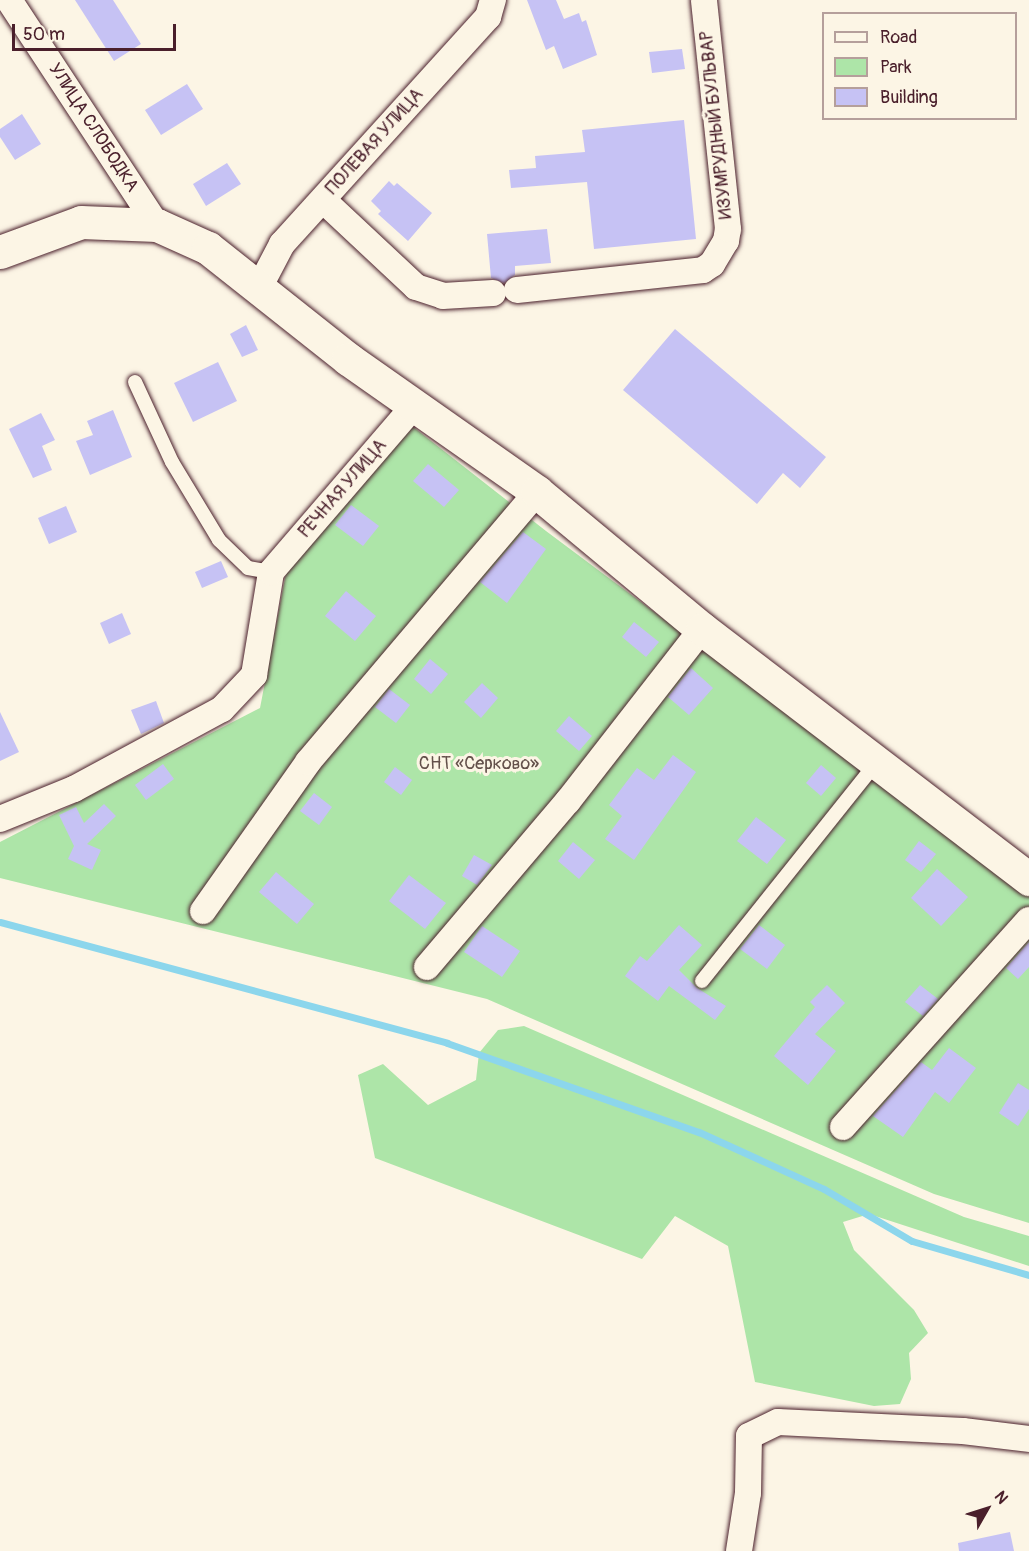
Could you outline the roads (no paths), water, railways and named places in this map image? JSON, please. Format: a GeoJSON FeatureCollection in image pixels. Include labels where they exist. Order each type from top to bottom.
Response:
{"type":"FeatureCollection","features":[{"type":"Feature","properties":{"kind":"main road"},"geometry":{"type":"LineString","coordinates":[[0,252],[81,222],[157,225],[208,248],[414,406],[537,492],[702,629],[875,764],[1029,879]]}},
{"type":"Feature","properties":{"kind":"street","name":"УЛИЦА СЛОБОДКА"},"geometry":{"type":"LineString","coordinates":[[9,0],[157,225]]}},
{"type":"Feature","properties":{"kind":"street","name":"ПОЛЕВАЯ УЛИЦА"},"geometry":{"type":"LineString","coordinates":[[259,288],[282,244],[488,17],[493,0]]}},
{"type":"Feature","properties":{"kind":"street","name":"ИЗУМРУДНЫЙ БУЛЬВАР"},"geometry":{"type":"LineString","coordinates":[[323,200],[416,287],[443,296],[505,292],[703,270],[712,264],[726,241],[728,229],[704,0]]}},
{"type":"Feature","properties":{"kind":"street","name":"РЕЧНАЯ УЛИЦА"},"geometry":{"type":"LineString","coordinates":[[272,572],[414,406]]}},
{"type":"Feature","properties":{"kind":"street"},"geometry":{"type":"LineString","coordinates":[[203,911],[308,762],[537,492]]}},
{"type":"Feature","properties":{"kind":"street"},"geometry":{"type":"LineString","coordinates":[[0,819],[74,789],[222,709],[254,675],[272,572]]}},
{"type":"Feature","properties":{"kind":"street"},"geometry":{"type":"LineString","coordinates":[[427,967],[568,801],[702,629]]}},
{"type":"Feature","properties":{"kind":"street"},"geometry":{"type":"LineString","coordinates":[[843,1127],[1029,920]]}},
{"type":"Feature","properties":{"kind":"street"},"geometry":{"type":"LineString","coordinates":[[739,1551],[748,1493],[749,1436],[778,1422],[963,1431],[1029,1438]]}},
{"type":"Feature","properties":{"kind":"lane"},"geometry":{"type":"LineString","coordinates":[[135,382],[172,462],[219,540],[248,568],[272,572]]}},
{"type":"Feature","properties":{"kind":"lane"},"geometry":{"type":"LineString","coordinates":[[702,981],[875,764]]}},
{"type":"Feature","properties":{"kind":"waterway"},"geometry":{"type":"LineString","coordinates":[[0,922],[447,1043],[699,1132],[824,1189],[912,1241],[1029,1275]]}},
{"type":"Feature","properties":{"kind":"park label","name":"СНТ «Серково»"},"geometry":{"type":"Point","coordinates":[479,764]}}]}
